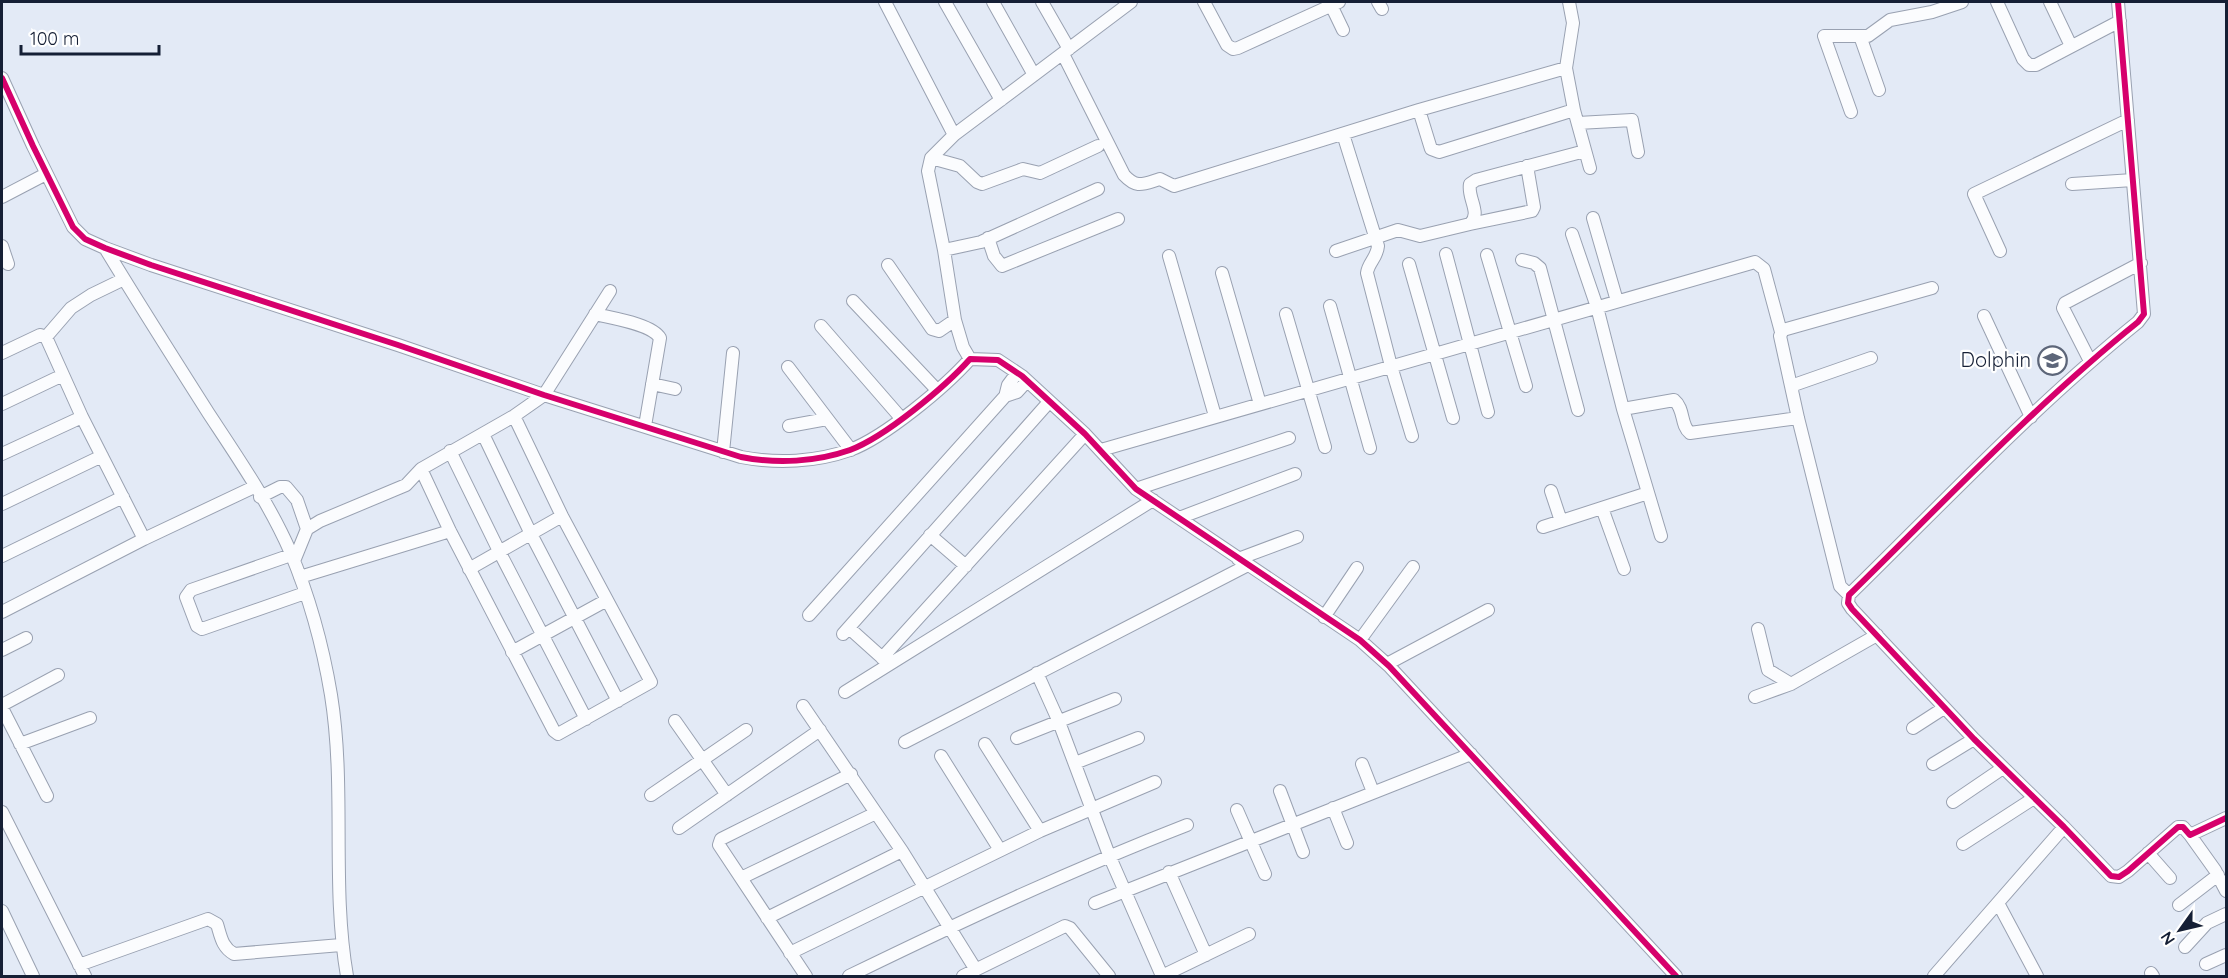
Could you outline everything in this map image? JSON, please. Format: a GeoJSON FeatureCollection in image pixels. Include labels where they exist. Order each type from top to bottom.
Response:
{"type":"FeatureCollection","features":[{"type":"Feature","properties":{"kind":"street"},"geometry":{"type":"LineString","coordinates":[[885,2],[954,135]]}},
{"type":"Feature","properties":{"kind":"street"},"geometry":{"type":"LineString","coordinates":[[945,2],[1001,100]]}},
{"type":"Feature","properties":{"kind":"street"},"geometry":{"type":"LineString","coordinates":[[993,2],[1034,75]]}},
{"type":"Feature","properties":{"kind":"street"},"geometry":{"type":"LineString","coordinates":[[1042,2],[1124,175],[1132,183],[1139,185],[1160,179],[1174,186],[1419,110],[1566,68]]}},
{"type":"Feature","properties":{"kind":"street"},"geometry":{"type":"LineString","coordinates":[[970,359],[963,347],[955,320],[928,171],[931,158],[954,135],[1131,2]]}},
{"type":"Feature","properties":{"kind":"street"},"geometry":{"type":"LineString","coordinates":[[1204,2],[1227,45],[1233,49],[1335,3],[1343,30]]}},
{"type":"Feature","properties":{"kind":"street"},"geometry":{"type":"LineString","coordinates":[[1569,2],[1573,23],[1566,68],[1574,110],[1590,168]]}},
{"type":"Feature","properties":{"kind":"street"},"geometry":{"type":"LineString","coordinates":[[1851,112],[1824,36],[1864,36],[1890,20],[1932,12],[1962,2]]}},
{"type":"Feature","properties":{"kind":"street"},"geometry":{"type":"LineString","coordinates":[[1997,2],[2023,59],[2029,65],[2036,65],[2120,21]]}},
{"type":"Feature","properties":{"kind":"street"},"geometry":{"type":"LineString","coordinates":[[2050,2],[2071,46]]}},
{"type":"Feature","properties":{"kind":"street"},"geometry":{"type":"LineString","coordinates":[[2118,2],[2144,314],[2138,322],[2090,361],[2031,417],[1849,595],[1848,603],[1944,708],[2111,876],[2119,877],[2128,871],[2178,827],[2183,827],[2218,875],[2226,891]]}},
{"type":"Feature","properties":{"kind":"street"},"geometry":{"type":"LineString","coordinates":[[1864,36],[1879,90]]}},
{"type":"Feature","properties":{"kind":"street"},"geometry":{"type":"LineString","coordinates":[[2,78],[46,174],[79,234],[105,248],[544,395],[723,452],[765,462],[821,458],[851,450],[877,436],[901,418],[955,375],[970,359],[998,360],[1022,377],[1085,434],[1136,489],[1360,640],[1387,664],[1676,976]]}},
{"type":"Feature","properties":{"kind":"street"},"geometry":{"type":"LineString","coordinates":[[1419,110],[1431,149],[1439,152],[1574,110]]}},
{"type":"Feature","properties":{"kind":"street"},"geometry":{"type":"LineString","coordinates":[[1578,123],[1632,120],[1638,152]]}},
{"type":"Feature","properties":{"kind":"street"},"geometry":{"type":"LineString","coordinates":[[2000,251],[1974,194],[2128,120]]}},
{"type":"Feature","properties":{"kind":"street"},"geometry":{"type":"LineString","coordinates":[[1343,134],[1378,246],[1377,253],[1367,268],[1367,273],[1412,436]]}},
{"type":"Feature","properties":{"kind":"street"},"geometry":{"type":"LineString","coordinates":[[931,158],[960,166],[977,183],[982,184],[1023,169],[1040,172],[1098,146]]}},
{"type":"Feature","properties":{"kind":"street"},"geometry":{"type":"LineString","coordinates":[[1470,224],[1475,220],[1475,215],[1468,190],[1470,184],[1476,180],[1585,151]]}},
{"type":"Feature","properties":{"kind":"street"},"geometry":{"type":"LineString","coordinates":[[1335,251],[1398,230],[1420,236],[1532,211],[1534,207],[1527,166]]}},
{"type":"Feature","properties":{"kind":"street"},"geometry":{"type":"LineString","coordinates":[[2,197],[46,174]]}},
{"type":"Feature","properties":{"kind":"street"},"geometry":{"type":"LineString","coordinates":[[2072,184],[2133,180]]}},
{"type":"Feature","properties":{"kind":"street"},"geometry":{"type":"LineString","coordinates":[[944,250],[988,238],[1098,189]]}},
{"type":"Feature","properties":{"kind":"street"},"geometry":{"type":"LineString","coordinates":[[1593,218],[1617,301]]}},
{"type":"Feature","properties":{"kind":"street"},"geometry":{"type":"LineString","coordinates":[[988,238],[994,256],[1002,266],[1118,219]]}},
{"type":"Feature","properties":{"kind":"street"},"geometry":{"type":"LineString","coordinates":[[1572,234],[1597,307],[1623,410],[1661,536]]}},
{"type":"Feature","properties":{"kind":"street"},"geometry":{"type":"LineString","coordinates":[[2,246],[8,264]]}},
{"type":"Feature","properties":{"kind":"street"},"geometry":{"type":"LineString","coordinates":[[105,248],[257,492],[293,558],[305,592],[326,669],[337,740],[341,945],[347,976]]}},
{"type":"Feature","properties":{"kind":"street"},"geometry":{"type":"LineString","coordinates":[[1446,254],[1468,345],[1488,412]]}},
{"type":"Feature","properties":{"kind":"street"},"geometry":{"type":"LineString","coordinates":[[1487,255],[1526,386]]}},
{"type":"Feature","properties":{"kind":"street"},"geometry":{"type":"LineString","coordinates":[[1169,256],[1215,416]]}},
{"type":"Feature","properties":{"kind":"street"},"geometry":{"type":"LineString","coordinates":[[1522,260],[1534,263],[1540,268],[1578,410]]}},
{"type":"Feature","properties":{"kind":"street"},"geometry":{"type":"LineString","coordinates":[[1101,450],[1755,262],[1764,269],[1781,332],[1798,418],[1840,586],[1849,595]]}},
{"type":"Feature","properties":{"kind":"street"},"geometry":{"type":"LineString","coordinates":[[2090,361],[2063,308],[2065,303],[2141,263]]}},
{"type":"Feature","properties":{"kind":"street"},"geometry":{"type":"LineString","coordinates":[[1409,264],[1453,418]]}},
{"type":"Feature","properties":{"kind":"street"},"geometry":{"type":"LineString","coordinates":[[888,266],[932,329],[939,331],[955,320]]}},
{"type":"Feature","properties":{"kind":"street"},"geometry":{"type":"LineString","coordinates":[[1222,273],[1260,404]]}},
{"type":"Feature","properties":{"kind":"street"},"geometry":{"type":"LineString","coordinates":[[46,337],[71,308],[91,295],[124,279]]}},
{"type":"Feature","properties":{"kind":"street"},"geometry":{"type":"LineString","coordinates":[[1781,332],[1932,288]]}},
{"type":"Feature","properties":{"kind":"street"},"geometry":{"type":"LineString","coordinates":[[305,592],[202,629],[197,626],[186,597],[191,590],[293,558],[307,529],[320,521],[406,485],[421,469],[514,416],[544,395],[610,291]]}},
{"type":"Feature","properties":{"kind":"street"},"geometry":{"type":"LineString","coordinates":[[853,301],[937,390]]}},
{"type":"Feature","properties":{"kind":"street"},"geometry":{"type":"LineString","coordinates":[[1330,306],[1370,448]]}},
{"type":"Feature","properties":{"kind":"street"},"geometry":{"type":"LineString","coordinates":[[595,314],[645,327],[657,333],[660,338],[645,426]]}},
{"type":"Feature","properties":{"kind":"street"},"geometry":{"type":"LineString","coordinates":[[1286,314],[1325,447]]}},
{"type":"Feature","properties":{"kind":"street"},"geometry":{"type":"LineString","coordinates":[[1984,316],[2031,417]]}},
{"type":"Feature","properties":{"kind":"street"},"geometry":{"type":"LineString","coordinates":[[821,326],[901,418]]}},
{"type":"Feature","properties":{"kind":"street"},"geometry":{"type":"LineString","coordinates":[[2,353],[40,335],[46,337],[82,417],[144,539]]}},
{"type":"Feature","properties":{"kind":"street"},"geometry":{"type":"LineString","coordinates":[[723,452],[733,353]]}},
{"type":"Feature","properties":{"kind":"street"},"geometry":{"type":"LineString","coordinates":[[1791,386],[1871,358]]}},
{"type":"Feature","properties":{"kind":"street"},"geometry":{"type":"LineString","coordinates":[[788,367],[851,450]]}},
{"type":"Feature","properties":{"kind":"street"},"geometry":{"type":"LineString","coordinates":[[2,404],[63,375]]}},
{"type":"Feature","properties":{"kind":"street"},"geometry":{"type":"LineString","coordinates":[[809,615],[1007,394],[1008,385],[1022,377]]}},
{"type":"Feature","properties":{"kind":"street"},"geometry":{"type":"LineString","coordinates":[[652,384],[675,389]]}},
{"type":"Feature","properties":{"kind":"street"},"geometry":{"type":"LineString","coordinates":[[1623,410],[1674,400],[1680,408],[1684,427],[1690,434],[1798,418]]}},
{"type":"Feature","properties":{"kind":"street"},"geometry":{"type":"LineString","coordinates":[[886,661],[846,631],[1049,402]]}},
{"type":"Feature","properties":{"kind":"street"},"geometry":{"type":"LineString","coordinates":[[421,469],[469,569],[554,731],[562,734],[649,685],[651,682],[562,516],[514,416]]}},
{"type":"Feature","properties":{"kind":"street"},"geometry":{"type":"LineString","coordinates":[[2,454],[82,417]]}},
{"type":"Feature","properties":{"kind":"street"},"geometry":{"type":"LineString","coordinates":[[789,426],[827,419]]}},
{"type":"Feature","properties":{"kind":"street"},"geometry":{"type":"LineString","coordinates":[[483,434],[531,534],[618,701]]}},
{"type":"Feature","properties":{"kind":"street"},"geometry":{"type":"LineString","coordinates":[[886,661],[966,566],[1085,434]]}},
{"type":"Feature","properties":{"kind":"street"},"geometry":{"type":"LineString","coordinates":[[1136,489],[1289,438]]}},
{"type":"Feature","properties":{"kind":"street"},"geometry":{"type":"LineString","coordinates":[[450,451],[586,719]]}},
{"type":"Feature","properties":{"kind":"street"},"geometry":{"type":"LineString","coordinates":[[2,504],[102,456]]}},
{"type":"Feature","properties":{"kind":"street"},"geometry":{"type":"LineString","coordinates":[[1179,518],[1295,474]]}},
{"type":"Feature","properties":{"kind":"street"},"geometry":{"type":"LineString","coordinates":[[2,612],[144,539],[257,492],[280,486],[286,487],[297,500],[307,529]]}},
{"type":"Feature","properties":{"kind":"street"},"geometry":{"type":"LineString","coordinates":[[1551,491],[1561,521]]}},
{"type":"Feature","properties":{"kind":"street"},"geometry":{"type":"LineString","coordinates":[[1543,527],[1648,493]]}},
{"type":"Feature","properties":{"kind":"street"},"geometry":{"type":"LineString","coordinates":[[2,556],[123,497]]}},
{"type":"Feature","properties":{"kind":"street"},"geometry":{"type":"LineString","coordinates":[[845,692],[886,661],[1153,500]]}},
{"type":"Feature","properties":{"kind":"street"},"geometry":{"type":"LineString","coordinates":[[1602,508],[1624,569]]}},
{"type":"Feature","properties":{"kind":"street"},"geometry":{"type":"LineString","coordinates":[[469,569],[562,516]]}},
{"type":"Feature","properties":{"kind":"street"},"geometry":{"type":"LineString","coordinates":[[300,577],[450,531]]}},
{"type":"Feature","properties":{"kind":"street"},"geometry":{"type":"LineString","coordinates":[[930,535],[966,566]]}},
{"type":"Feature","properties":{"kind":"street"},"geometry":{"type":"LineString","coordinates":[[905,742],[1243,562],[1297,537]]}},
{"type":"Feature","properties":{"kind":"street"},"geometry":{"type":"LineString","coordinates":[[1360,640],[1413,567]]}},
{"type":"Feature","properties":{"kind":"street"},"geometry":{"type":"LineString","coordinates":[[1324,617],[1357,568]]}},
{"type":"Feature","properties":{"kind":"street"},"geometry":{"type":"LineString","coordinates":[[512,652],[607,600]]}},
{"type":"Feature","properties":{"kind":"street"},"geometry":{"type":"LineString","coordinates":[[1387,664],[1488,610]]}},
{"type":"Feature","properties":{"kind":"street"},"geometry":{"type":"LineString","coordinates":[[1758,629],[1768,670],[1791,684]]}},
{"type":"Feature","properties":{"kind":"street"},"geometry":{"type":"LineString","coordinates":[[1755,697],[1791,684],[1877,635]]}},
{"type":"Feature","properties":{"kind":"street"},"geometry":{"type":"LineString","coordinates":[[2,650],[26,638]]}},
{"type":"Feature","properties":{"kind":"street"},"geometry":{"type":"LineString","coordinates":[[1037,673],[1093,809],[1108,855],[1162,976],[1249,934]]}},
{"type":"Feature","properties":{"kind":"street"},"geometry":{"type":"LineString","coordinates":[[46,796],[2,706],[58,675]]}},
{"type":"Feature","properties":{"kind":"street"},"geometry":{"type":"LineString","coordinates":[[1017,738],[1115,699]]}},
{"type":"Feature","properties":{"kind":"street"},"geometry":{"type":"LineString","coordinates":[[803,706],[902,851],[949,928],[981,967],[993,976]]}},
{"type":"Feature","properties":{"kind":"street"},"geometry":{"type":"LineString","coordinates":[[1913,728],[1944,708]]}},
{"type":"Feature","properties":{"kind":"street"},"geometry":{"type":"LineString","coordinates":[[20,744],[90,718]]}},
{"type":"Feature","properties":{"kind":"street"},"geometry":{"type":"LineString","coordinates":[[675,721],[727,795]]}},
{"type":"Feature","properties":{"kind":"street"},"geometry":{"type":"LineString","coordinates":[[651,795],[746,730]]}},
{"type":"Feature","properties":{"kind":"street"},"geometry":{"type":"LineString","coordinates":[[679,828],[820,730]]}},
{"type":"Feature","properties":{"kind":"street"},"geometry":{"type":"LineString","coordinates":[[1075,763],[1138,738]]}},
{"type":"Feature","properties":{"kind":"street"},"geometry":{"type":"LineString","coordinates":[[1933,765],[1974,739]]}},
{"type":"Feature","properties":{"kind":"street"},"geometry":{"type":"LineString","coordinates":[[985,744],[1040,831]]}},
{"type":"Feature","properties":{"kind":"street"},"geometry":{"type":"LineString","coordinates":[[1095,903],[1471,754]]}},
{"type":"Feature","properties":{"kind":"street"},"geometry":{"type":"LineString","coordinates":[[941,756],[1000,850]]}},
{"type":"Feature","properties":{"kind":"street"},"geometry":{"type":"LineString","coordinates":[[1362,764],[1373,792]]}},
{"type":"Feature","properties":{"kind":"street"},"geometry":{"type":"LineString","coordinates":[[1953,802],[2003,768]]}},
{"type":"Feature","properties":{"kind":"street"},"geometry":{"type":"LineString","coordinates":[[806,976],[719,845],[721,839],[851,774]]}},
{"type":"Feature","properties":{"kind":"street"},"geometry":{"type":"LineString","coordinates":[[790,952],[1040,831],[1155,782]]}},
{"type":"Feature","properties":{"kind":"street"},"geometry":{"type":"LineString","coordinates":[[1280,791],[1303,852]]}},
{"type":"Feature","properties":{"kind":"street"},"geometry":{"type":"LineString","coordinates":[[1963,844],[2034,798]]}},
{"type":"Feature","properties":{"kind":"street"},"geometry":{"type":"LineString","coordinates":[[1333,808],[1347,843]]}},
{"type":"Feature","properties":{"kind":"street"},"geometry":{"type":"LineString","coordinates":[[1238,810],[1265,874]]}},
{"type":"Feature","properties":{"kind":"street"},"geometry":{"type":"LineString","coordinates":[[2,812],[82,971],[208,919],[217,924],[223,944],[234,954],[341,945]]}},
{"type":"Feature","properties":{"kind":"street"},"geometry":{"type":"LineString","coordinates":[[741,878],[876,813]]}},
{"type":"Feature","properties":{"kind":"street"},"geometry":{"type":"LineString","coordinates":[[2190,835],[2226,818]]}},
{"type":"Feature","properties":{"kind":"street"},"geometry":{"type":"LineString","coordinates":[[849,976],[1108,855],[1187,825]]}},
{"type":"Feature","properties":{"kind":"street"},"geometry":{"type":"LineString","coordinates":[[1934,976],[2064,827]]}},
{"type":"Feature","properties":{"kind":"street"},"geometry":{"type":"LineString","coordinates":[[767,918],[902,851]]}},
{"type":"Feature","properties":{"kind":"street"},"geometry":{"type":"LineString","coordinates":[[2148,853],[2170,878]]}},
{"type":"Feature","properties":{"kind":"street"},"geometry":{"type":"LineString","coordinates":[[1169,872],[1206,955]]}},
{"type":"Feature","properties":{"kind":"street"},"geometry":{"type":"LineString","coordinates":[[2179,905],[2218,875]]}},
{"type":"Feature","properties":{"kind":"street"},"geometry":{"type":"LineString","coordinates":[[1998,903],[2037,976]]}},
{"type":"Feature","properties":{"kind":"street"},"geometry":{"type":"LineString","coordinates":[[2,911],[33,976]]}},
{"type":"Feature","properties":{"kind":"street"},"geometry":{"type":"LineString","coordinates":[[2185,947],[2208,923],[2226,914]]}},
{"type":"Feature","properties":{"kind":"street"},"geometry":{"type":"LineString","coordinates":[[963,976],[1068,926],[1109,976]]}},
{"type":"Feature","properties":{"kind":"street"},"geometry":{"type":"LineString","coordinates":[[2206,964],[2226,955]]}},
{"type":"Feature","properties":{"kind":"cycle path"},"geometry":{"type":"LineString","coordinates":[[2118,2],[2144,314],[2138,322],[1990,455],[1849,595],[1848,603],[1974,739],[2111,876],[2119,877],[2128,871],[2178,827],[2183,827],[2190,835],[2226,818]]}},
{"type":"Feature","properties":{"kind":"cycle path"},"geometry":{"type":"LineString","coordinates":[[2,78],[73,227],[85,239],[151,265],[544,395],[741,457],[768,461],[796,461],[850,450],[897,423],[946,383],[970,359],[998,360],[1022,376],[1085,434],[1136,489],[1360,640],[1389,666],[1676,976]]}},
{"type":"Feature","properties":{"kind":"place","name":"Dolphin"},"geometry":{"type":"Point","coordinates":[2052,360]}}]}
